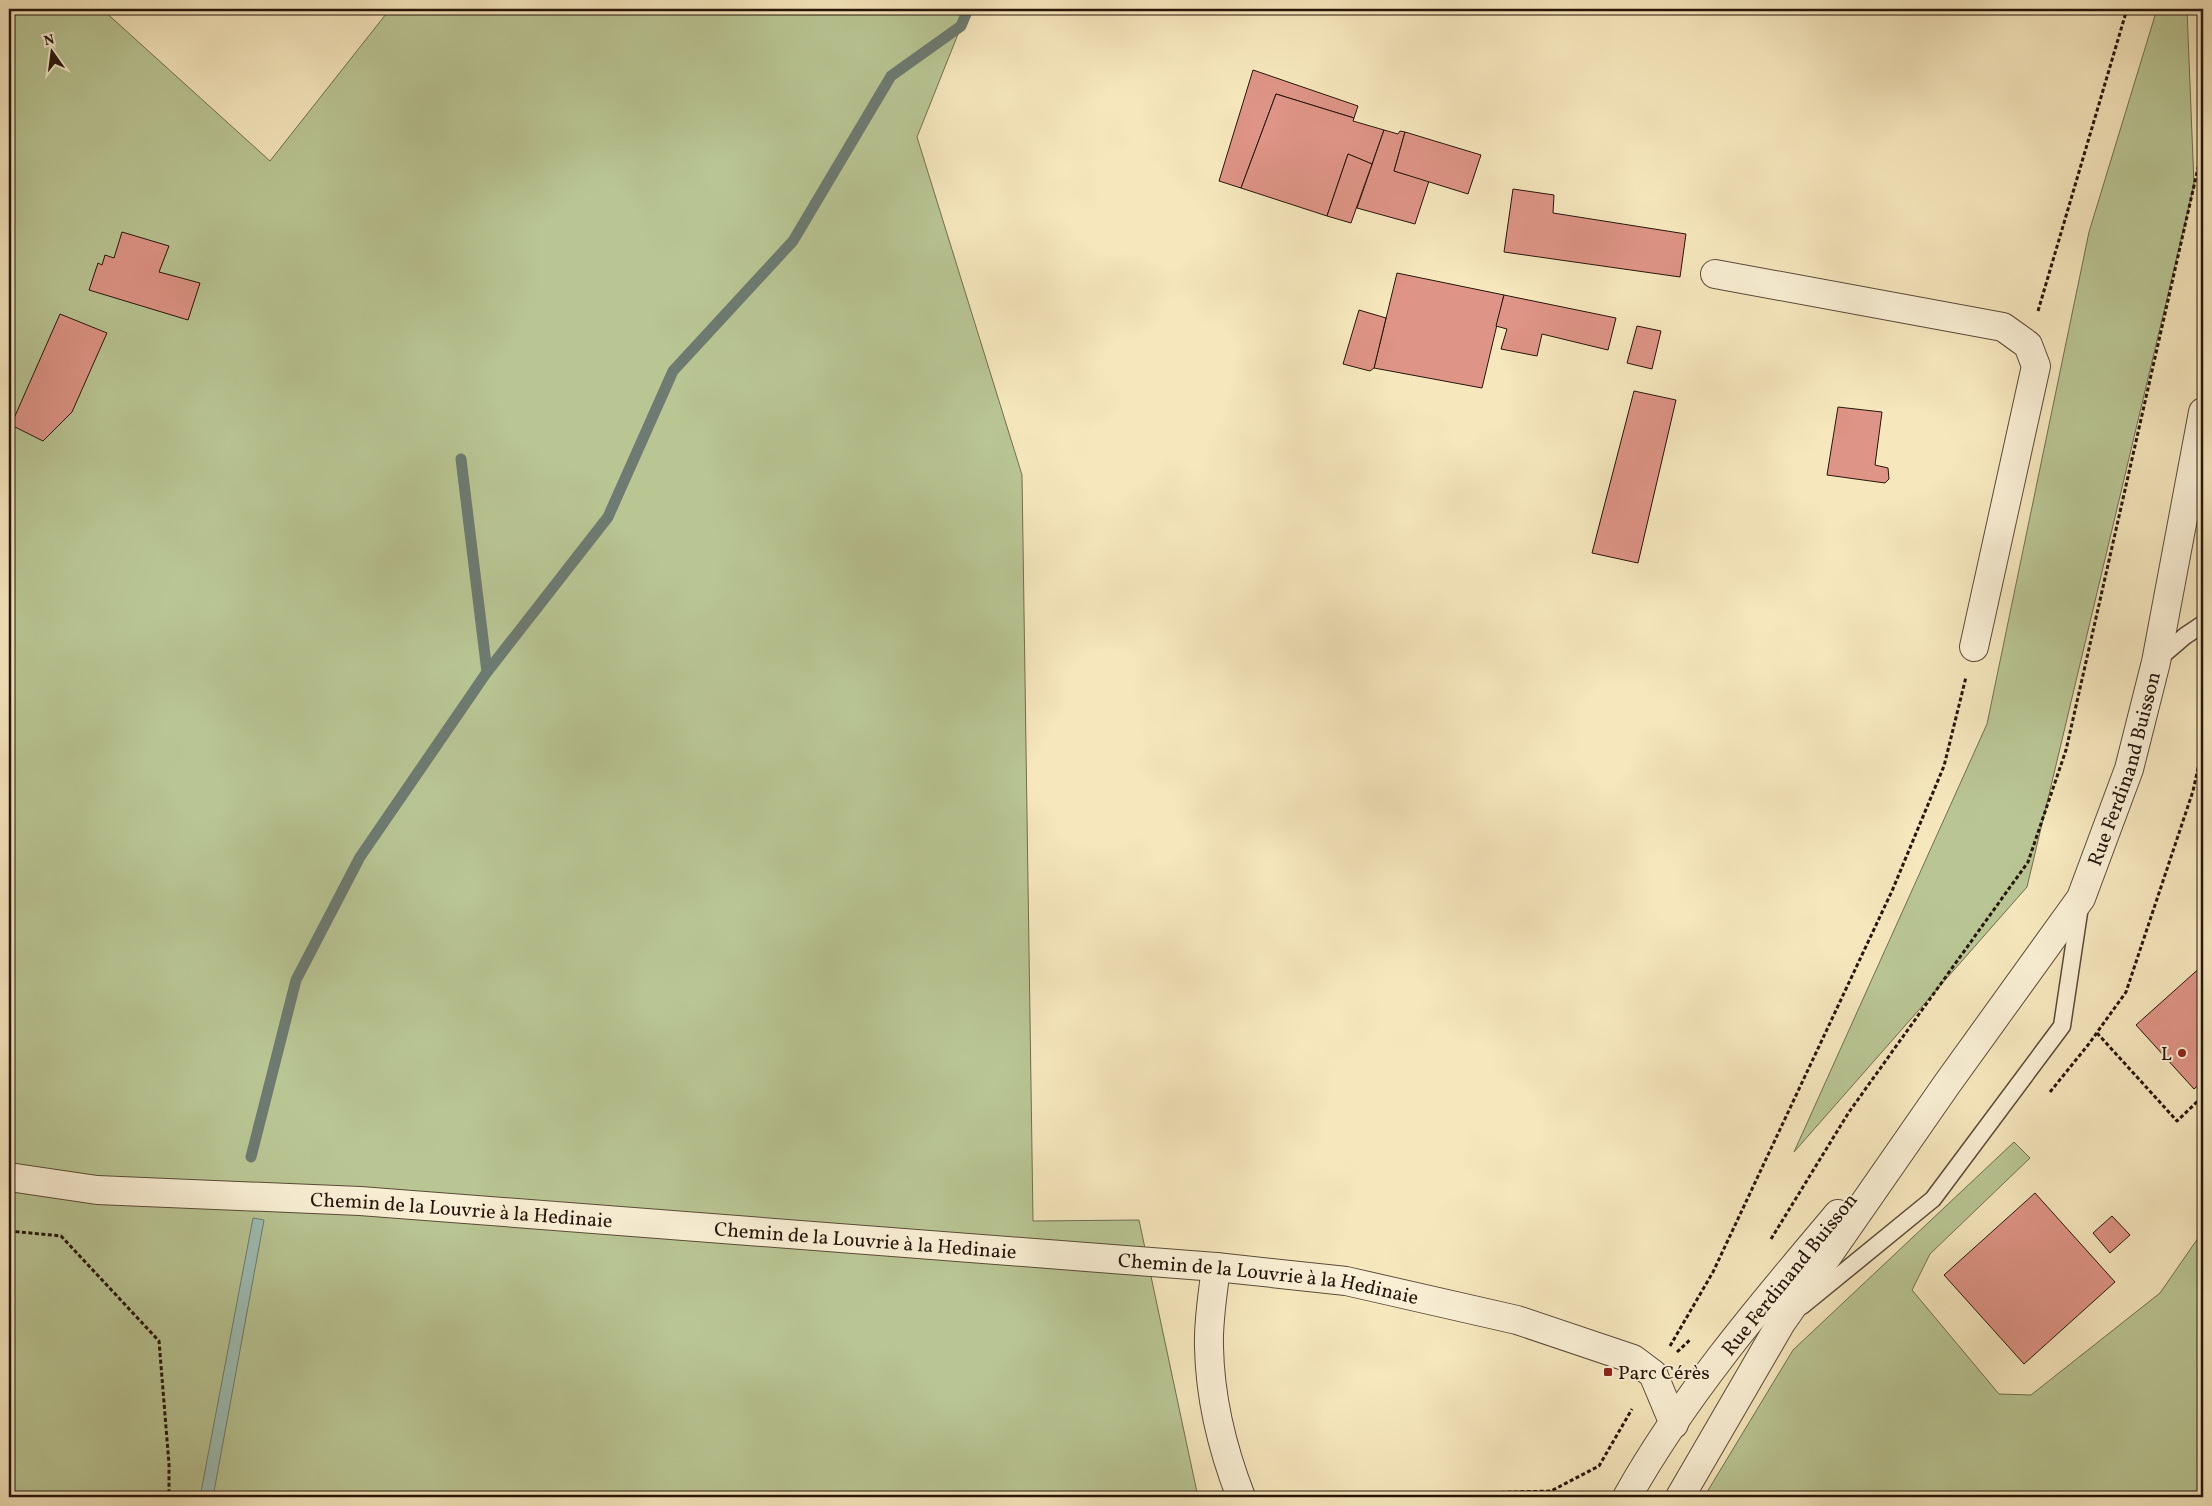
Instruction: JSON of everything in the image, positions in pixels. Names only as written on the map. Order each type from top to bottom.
[{"type":"street","points":[[1715,274],[2003,327],[2028,345],[2036,366],[1974,647]]},
{"type":"street","name":"Rue Ferdinand Buisson","points":[[1680,1497],[1781,1323],[1946,1084],[2081,898],[2129,769],[2156,662],[2203,412]]},
{"type":"street","name":"Rue Ferdinand Buisson","points":[[1627,1497],[1643,1469],[1713,1365],[1946,1084]]},
{"type":"street","name":"Chemin de la Louvrie à la Hedinaie","points":[[9,1177],[98,1190],[360,1202],[1216,1266],[1346,1281],[1517,1320],[1633,1359],[1653,1374]]},
{"type":"street","points":[[1216,1266],[1209,1346],[1213,1408],[1226,1460],[1241,1497]]},
{"type":"street","points":[[1653,1374],[1674,1424]]},
{"type":"lane","points":[[2156,662],[2185,636],[2203,624]]},
{"type":"lane","points":[[1781,1323],[1933,1199],[2062,1026],[2081,898]]},
{"type":"path","points":[[2028,345],[2127,9]]},
{"type":"path","points":[[1766,1246],[1849,1112],[2028,862],[2066,750],[2203,146]]},
{"type":"path","points":[[1449,1497],[1480,1492],[1552,1491],[1599,1466],[1713,1272],[1892,891],[1944,766],[1974,647]]},
{"type":"path","points":[[2097,1033],[2177,1121],[2203,1096]]},
{"type":"path","points":[[9,1231],[61,1236],[159,1341],[169,1464],[168,1497]]},
{"type":"path","points":[[1653,1374],[1694,1336]]},
{"type":"green space","points":[[9,9],[102,9],[270,161],[390,9],[968,9],[917,137],[1022,475],[1033,1221],[1139,1220],[1198,1497],[9,1497]]},
{"type":"green space","points":[[2157,9],[2187,9],[2194,185],[2027,887],[1794,1152],[1987,724],[2089,232]]},
{"type":"green space","points":[[2014,1142],[2030,1158],[1930,1254],[1912,1290],[1999,1394],[2031,1395],[2160,1293],[2203,1231],[2203,1497],[1704,1497],[1793,1350]]},
{"type":"water","points":[[253,1218],[264,1220],[213,1497],[200,1497]]},
{"type":"building","points":[[1253,70],[1358,106],[1354,118],[1276,94],[1241,188],[1219,181]]},
{"type":"building","points":[[1276,94],[1354,118],[1353,121],[1384,130],[1372,164],[1348,154],[1327,216],[1241,188]]},
{"type":"building","points":[[1384,130],[1398,134],[1400,131],[1405,132],[1394,171],[1429,181],[1415,224],[1357,208]]},
{"type":"building","points":[[1405,132],[1481,155],[1468,194],[1394,171]]},
{"type":"building","points":[[1348,154],[1372,164],[1351,223],[1327,216]]},
{"type":"building","points":[[1513,189],[1554,195],[1553,213],[1686,234],[1680,277],[1504,252]]},
{"type":"building","points":[[122,232],[169,246],[159,272],[200,283],[188,320],[89,290],[98,263],[102,265],[105,255],[114,258]]},
{"type":"building","points":[[1397,273],[1504,295],[1482,388],[1374,368]]},
{"type":"building","points":[[1504,295],[1616,318],[1608,350],[1542,334],[1537,356],[1501,349],[1507,329],[1496,326]]},
{"type":"building","points":[[1359,310],[1386,318],[1374,368],[1370,371],[1343,364]]},
{"type":"building","points":[[60,314],[107,333],[72,412],[43,441],[11,425]]},
{"type":"building","points":[[1637,326],[1661,331],[1652,369],[1627,363]]},
{"type":"building","points":[[1634,391],[1676,400],[1638,563],[1592,553]]},
{"type":"building","points":[[1838,407],[1882,412],[1875,465],[1888,468],[1889,479],[1885,483],[1827,475]]},
{"type":"building","name":"L","points":[[2203,965],[2203,1081],[2194,1089],[2136,1025]]},
{"type":"building","points":[[2035,1193],[2115,1282],[2024,1364],[1944,1275]]},
{"type":"building","points":[[2112,1216],[2130,1235],[2110,1253],[2093,1233]]},
{"type":"waterway","points":[[487,672],[608,517],[673,371],[793,241],[891,76],[961,26],[968,9]]},
{"type":"waterway","points":[[251,1157],[296,980],[360,857],[487,672],[461,459]]},
{"type":"place","name":"L","points":[[2182,1053]]},
{"type":"place","name":"Parc Cérès","points":[[1608,1372]]}]
